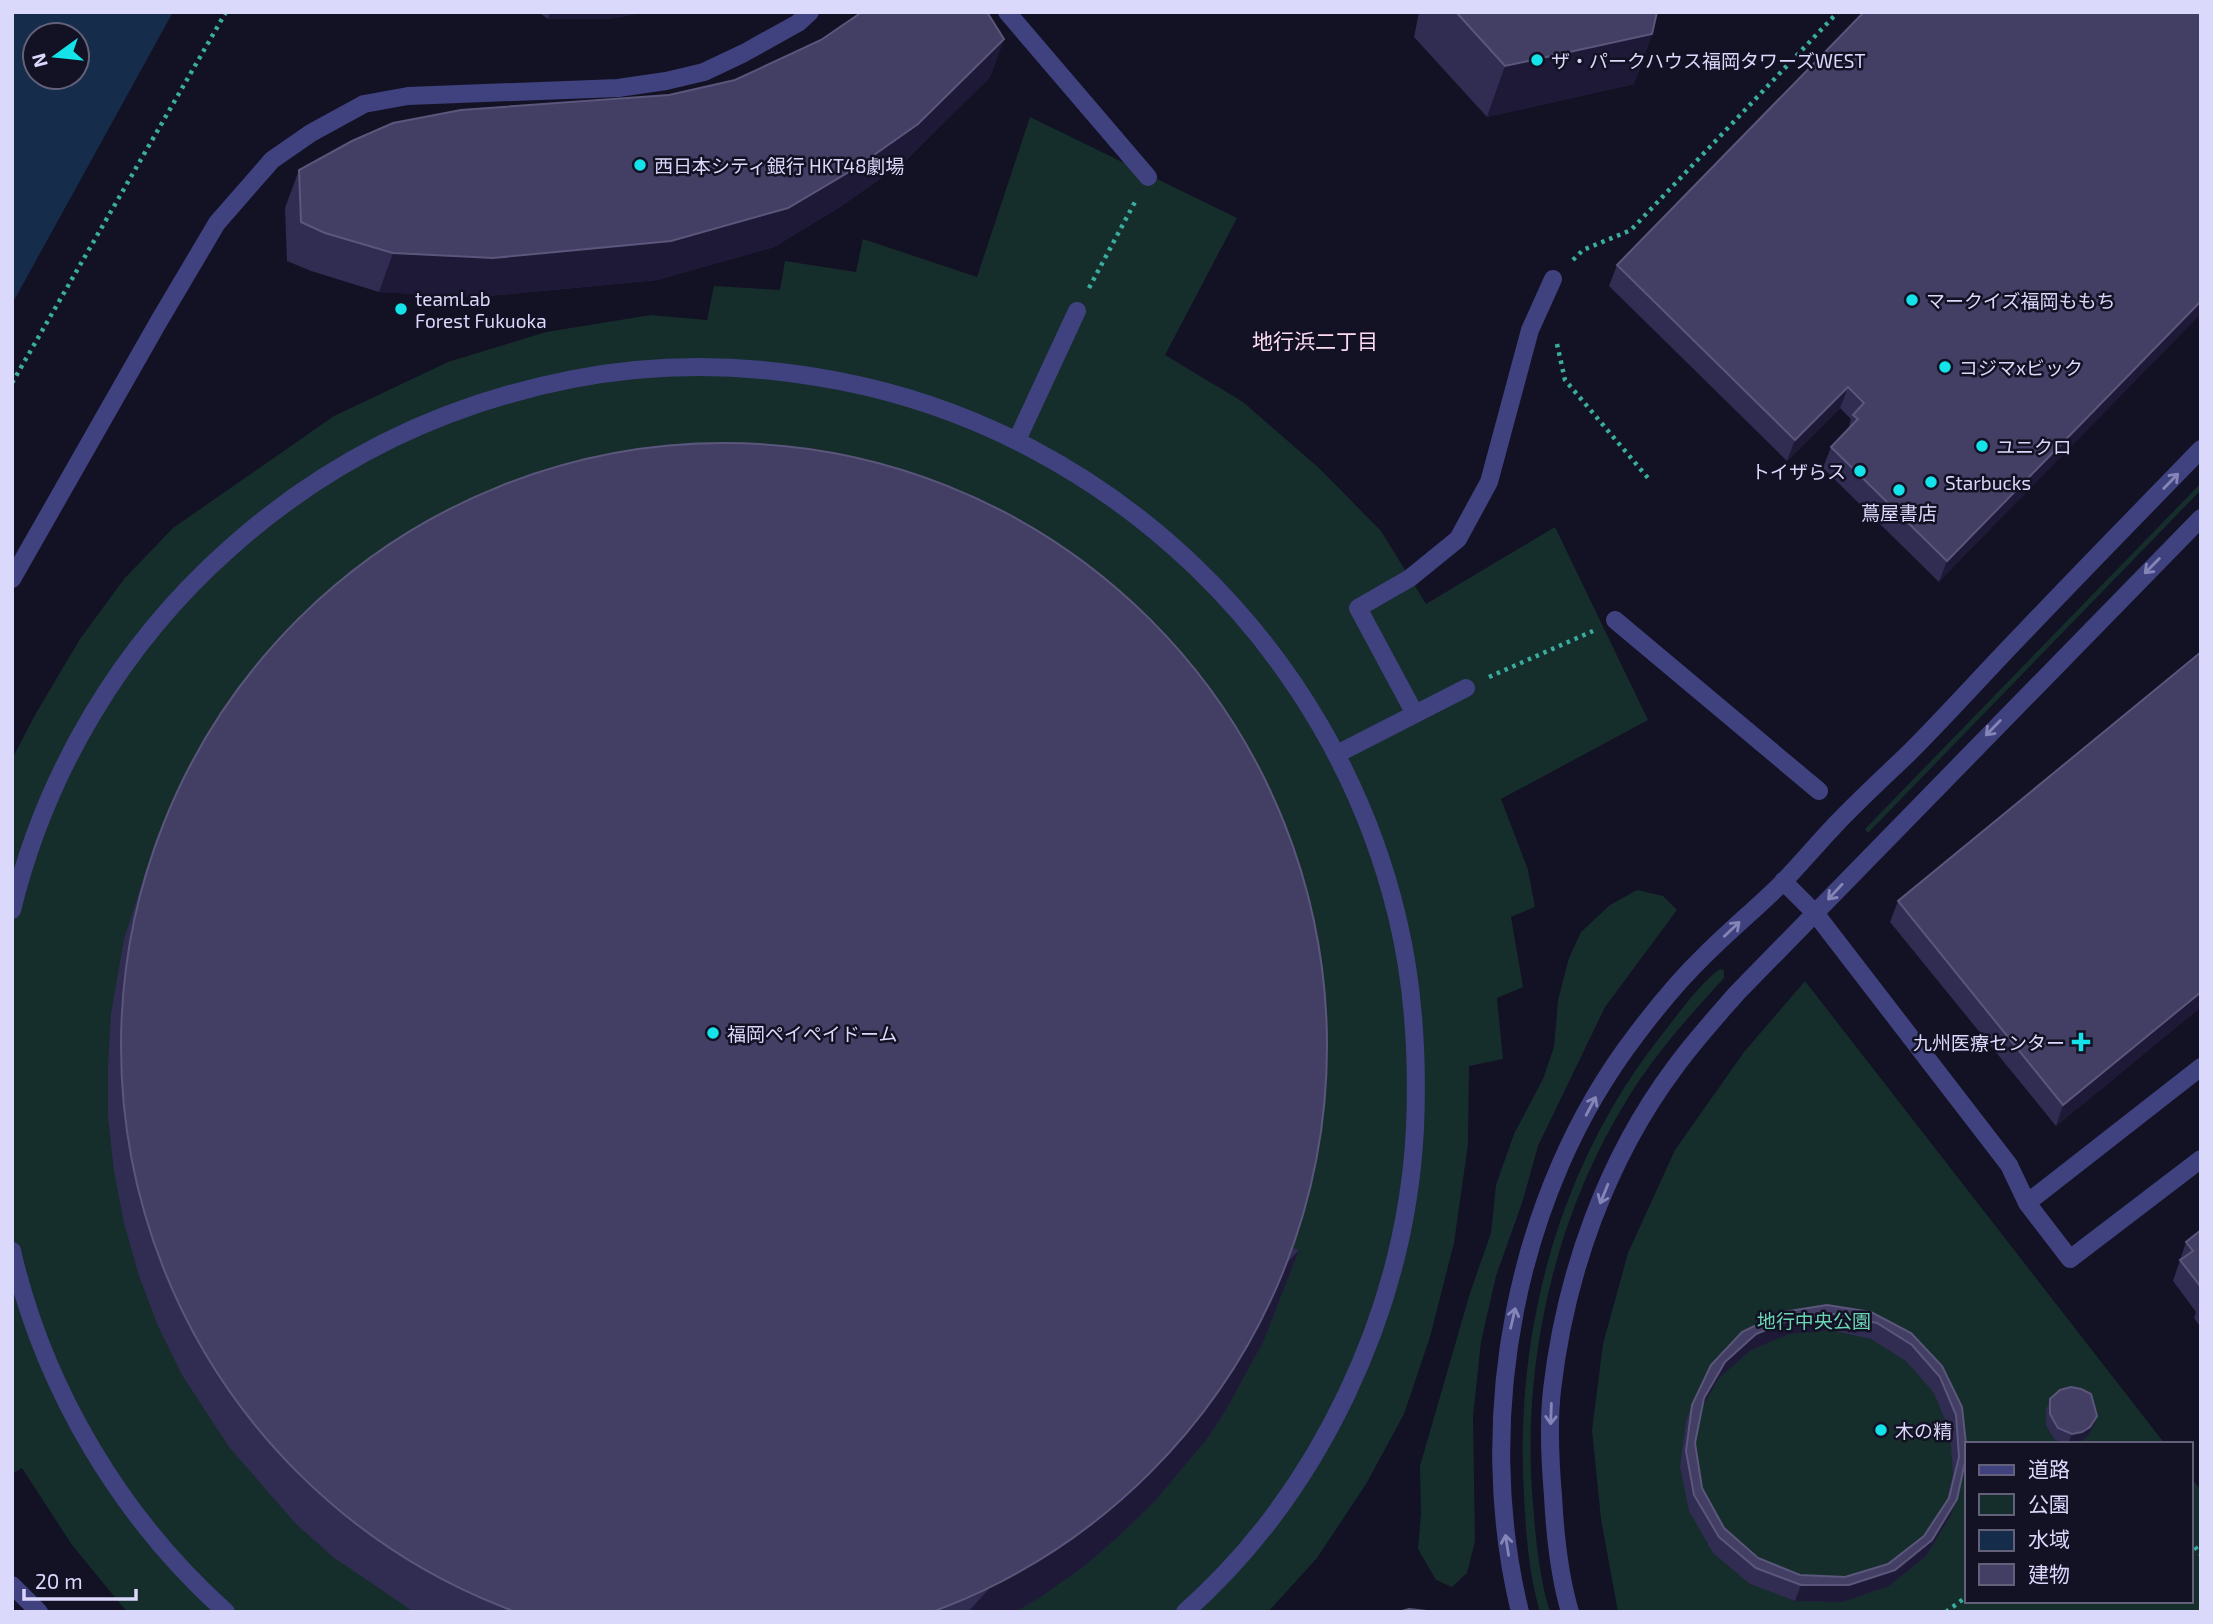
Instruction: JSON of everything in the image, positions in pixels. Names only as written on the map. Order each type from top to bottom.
[{"type":"street","points":[[12,579],[211,233],[272,160],[311,133],[364,104],[408,96],[618,88],[704,72],[798,23],[810,12]]},
{"type":"street","points":[[1007,12],[1148,177]]},
{"type":"street","points":[[1415,714],[1357,608],[1410,578],[1458,539],[1489,482],[1530,330],[1553,279]]},
{"type":"street","points":[[1017,440],[1077,311]]},
{"type":"street","points":[[12,911],[33,839],[53,788],[85,727],[137,648],[171,606],[209,566],[293,497],[338,467],[386,441],[436,419],[487,400],[593,375],[701,367],[782,372],[863,385],[916,399],[1017,440],[1067,467],[1115,498],[1160,533],[1202,571],[1277,657],[1309,705],[1337,754],[1381,861],[1397,916],[1415,1031],[1417,1089],[1407,1204],[1379,1315],[1358,1370],[1333,1422],[1271,1519],[1192,1609]]},
{"type":"street","points":[[1520,1612],[1505,1537],[1500,1449],[1511,1329],[1532,1241],[1562,1161],[1601,1087],[1634,1038],[1704,956],[1783,881],[1841,819],[1948,714],[2025,630],[2201,450]]},
{"type":"street","points":[[1570,1612],[1555,1531],[1549,1449],[1552,1393],[1559,1340],[1579,1256],[1609,1181],[1646,1110],[1674,1068],[1737,993],[2021,699],[2201,518]]},
{"type":"street","points":[[1615,620],[1811,782],[1819,792]]},
{"type":"street","points":[[1337,754],[1466,688]]},
{"type":"street","points":[[1783,881],[1815,913],[2009,1165],[2027,1203],[2070,1259],[2201,1159]]},
{"type":"street","points":[[2027,1203],[2201,1066]]},
{"type":"street","points":[[12,1251],[33,1321],[53,1372],[76,1421],[97,1457],[170,1556],[226,1612]]},
{"type":"street","points":[[12,1585],[39,1612]]},
{"type":"path","points":[[12,383],[226,12]]},
{"type":"path","points":[[1553,279],[1583,250],[1631,230],[1838,12]]},
{"type":"path","points":[[1077,311],[1148,177]]},
{"type":"path","points":[[1555,335],[1565,380],[1648,478]]},
{"type":"path","points":[[1466,688],[1615,620]]},
{"type":"path","points":[[1946,1612],[1965,1598]]},
{"type":"green space","name":"福岡ペイペイドーム","points":[[1030,117],[1237,218],[1165,355],[1243,402],[1319,468],[1381,531],[1426,604],[1555,527],[1648,720],[1501,799],[1528,870],[1535,907],[1511,917],[1523,987],[1497,998],[1503,1059],[1469,1066],[1468,1144],[1454,1243],[1430,1337],[1404,1414],[1366,1484],[1317,1558],[1268,1612],[127,1612],[72,1545],[22,1468],[12,1474],[12,759],[80,639],[124,579],[173,528],[334,416],[448,362],[546,332],[651,315],[707,320],[714,286],[780,290],[785,261],[856,272],[863,239],[977,277]]},
{"type":"green space","points":[[2201,483],[2201,490],[1868,833],[1865,829]]},
{"type":"green space","points":[[1637,890],[1663,896],[1677,910],[1605,1007],[1538,1146],[1522,1203],[1496,1276],[1481,1342],[1473,1416],[1475,1541],[1467,1573],[1452,1587],[1436,1580],[1418,1549],[1421,1514],[1420,1466],[1470,1293],[1491,1233],[1496,1185],[1514,1134],[1543,1079],[1554,1047],[1558,1000],[1569,958],[1581,932],[1610,905]]},
{"type":"green space","points":[[1720,969],[1724,970],[1724,978],[1649,1066],[1603,1142],[1581,1189],[1550,1287],[1539,1338],[1531,1440],[1536,1537],[1550,1612],[1540,1612],[1527,1540],[1523,1434],[1527,1372],[1536,1311],[1551,1251],[1571,1193],[1596,1137],[1627,1083],[1690,999]]},
{"type":"green space","name":"地行中央公園","points":[[1805,981],[2163,1442],[1965,1442],[1965,1603],[2192,1603],[2192,1479],[2201,1490],[2201,1612],[1618,1612],[1601,1519],[1592,1430],[1603,1344],[1628,1253],[1675,1150],[1744,1052]]},
{"type":"water","points":[[12,12],[173,12],[12,304]]},
{"type":"building","points":[[862,12],[987,12],[1004,39],[918,124],[854,169],[788,208],[671,241],[493,258],[393,253],[325,233],[301,222],[299,170],[352,141],[393,123],[461,110],[669,95],[735,80],[821,40]]},
{"type":"building","points":[[1456,12],[1657,12],[1652,34],[1505,66]]},
{"type":"building","name":"マークイズ福岡ももち","points":[[1864,12],[2201,12],[2201,301],[1947,561],[1831,447],[1858,419],[1853,415],[1864,403],[1848,387],[1795,440],[1617,265]]},
{"type":"building","name":"福岡ペイペイドーム","points":[[724,443],[783,446],[842,455],[899,469],[955,489],[1008,515],[1059,545],[1106,580],[1150,620],[1190,664],[1225,711],[1255,762],[1281,815],[1301,871],[1315,928],[1324,987],[1327,1046],[1324,1105],[1315,1164],[1301,1221],[1281,1277],[1255,1330],[1225,1381],[1190,1428],[1150,1472],[1106,1512],[1059,1547],[1008,1577],[955,1603],[891,1625],[557,1625],[493,1603],[440,1577],[389,1547],[342,1512],[298,1472],[258,1428],[223,1381],[193,1330],[167,1277],[147,1221],[133,1164],[124,1105],[121,1046],[124,987],[133,928],[147,871],[167,815],[193,762],[223,711],[258,664],[298,620],[342,580],[389,545],[440,515],[493,489],[549,469],[606,455],[665,446]]},
{"type":"building","points":[[2201,652],[2201,992],[2063,1105],[1898,901]]},
{"type":"building","points":[[2201,1230],[2201,1287],[2180,1260],[2193,1251],[2186,1242]]},
{"type":"building","points":[[1827,1305],[1871,1312],[1911,1333],[1942,1366],[1962,1407],[1965,1462],[1957,1499],[1932,1540],[1895,1570],[1849,1585],[1801,1585],[1756,1568],[1719,1537],[1694,1495],[1686,1451],[1692,1405],[1711,1365],[1742,1332],[1783,1312]],"holes":[[[1836,1314],[1877,1323],[1912,1345],[1940,1377],[1956,1415],[1959,1457],[1949,1498],[1924,1536],[1888,1564],[1845,1577],[1800,1575],[1758,1558],[1724,1528],[1702,1488],[1695,1443],[1704,1398],[1725,1362],[1756,1334],[1795,1318]]]},
{"type":"building","points":[[2071,1387],[2091,1394],[2097,1416],[2090,1427],[2072,1434],[2058,1428],[2050,1414],[2050,1399],[2060,1390]]},
{"type":"building","points":[[1409,1609],[1427,1611],[1429,1612],[1398,1612]]},
{"type":"place","name":"ザ・パークハウス福岡タワーズWEST","points":[[1537,60]]},
{"type":"place","name":"西日本シティ銀行 HKT48劇場","points":[[640,165]]},
{"type":"place","name":"マークイズ福岡ももち","points":[[1912,300]]},
{"type":"place","name":"teamLab Forest Fukuoka","points":[[401,309]]},
{"type":"place","name":"コジマxビック","points":[[1945,367]]},
{"type":"place","name":"ユニクロ","points":[[1982,446]]},
{"type":"place","name":"トイザらス","points":[[1860,471]]},
{"type":"place","name":"Starbucks","points":[[1931,482]]},
{"type":"place","name":"蔦屋書店","points":[[1899,490]]},
{"type":"place","name":"福岡ペイペイドーム","points":[[713,1033]]},
{"type":"place","name":"九州医療センター","points":[[2081,1042]]},
{"type":"place","name":"木の精","points":[[1881,1430]]},
{"type":"district","name":"地行浜二丁目","points":[[1315,340]]}]
